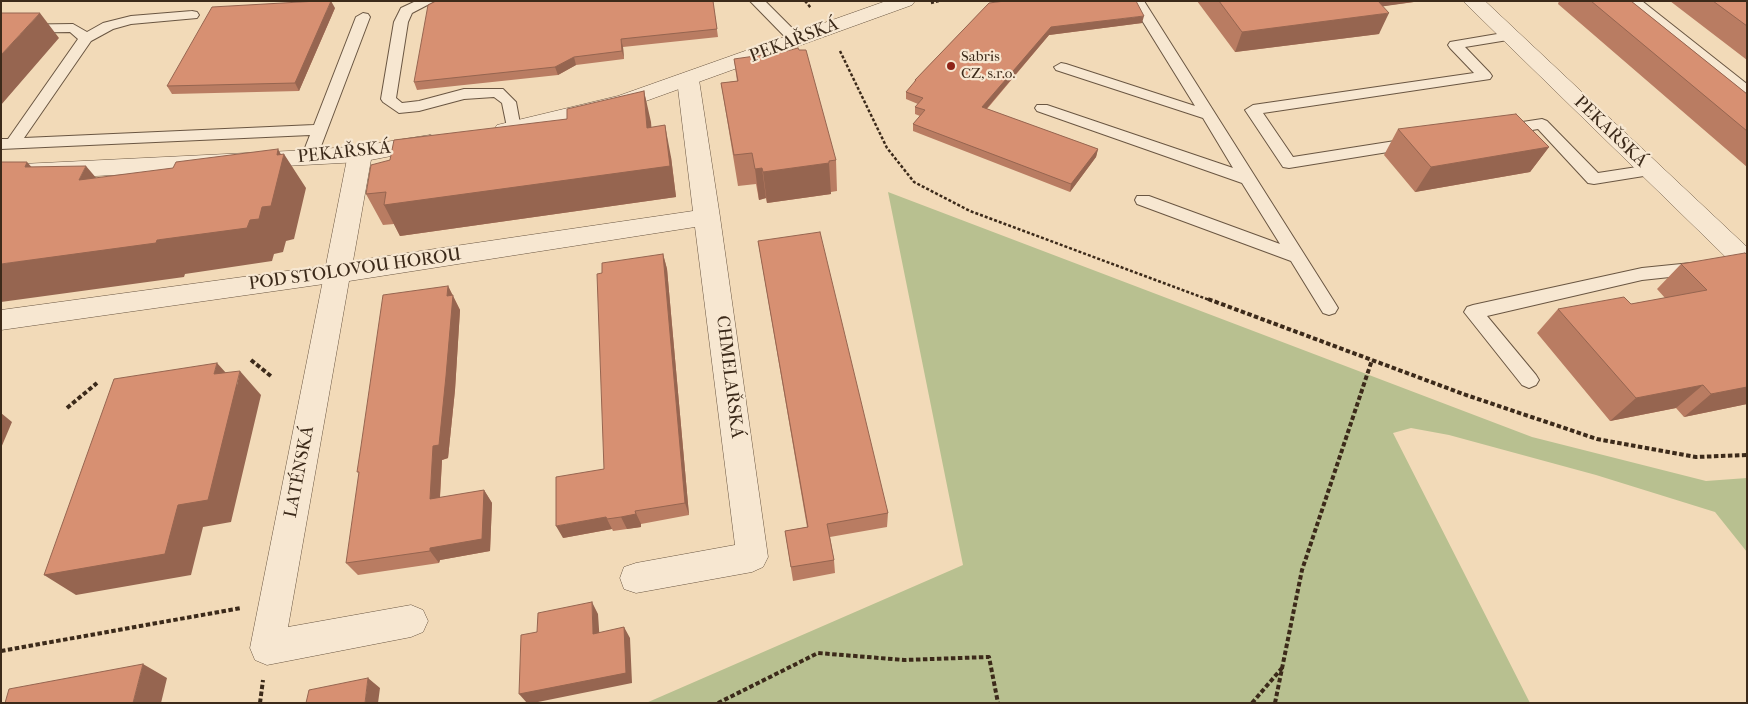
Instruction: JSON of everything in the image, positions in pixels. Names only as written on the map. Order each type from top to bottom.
[{"type":"street","name":"PEKAŘSKÁ","points":[[484,134],[513,129],[624,101],[688,80],[905,1]]},
{"type":"street","name":"PEKAŘSKÁ","points":[[1473,1],[1650,170],[1735,264]]},
{"type":"street","name":"CHMELAŘSKÁ","points":[[636,578],[752,557],[708,217],[688,80]]},
{"type":"street","name":"PEKAŘSKÁ","points":[[1,173],[309,158],[360,154],[446,140]]},
{"type":"street","name":"LATÉNSKÁ","points":[[360,154],[268,648],[411,621]]},
{"type":"street","name":"POD STOLOVOU HOROU","points":[[1,320],[338,273],[708,217]]},
{"type":"lane","points":[[428,1],[406,11],[401,22],[388,99],[399,108],[419,106],[464,94],[498,92],[509,102],[513,129]]},
{"type":"lane","points":[[757,1],[797,41]]},
{"type":"lane","points":[[1136,1],[1329,308]]},
{"type":"lane","points":[[1633,1],[1747,92]]},
{"type":"lane","points":[[6,144],[86,38],[108,26],[131,20],[192,15]]},
{"type":"lane","points":[[309,158],[363,17]]},
{"type":"lane","points":[[1,29],[73,28],[86,38]]},
{"type":"lane","points":[[1425,142],[1288,163],[1253,110],[1484,76],[1455,45],[1509,36]]},
{"type":"lane","points":[[1061,67],[1208,115]]},
{"type":"lane","points":[[1042,108],[1248,179]]},
{"type":"lane","points":[[1484,133],[1542,124],[1594,180],[1650,170]]},
{"type":"lane","name":"PEKAŘSKÁ","points":[[6,144],[319,130]]},
{"type":"lane","points":[[1143,200],[1297,257]]},
{"type":"lane","points":[[1529,380],[1473,312],[1642,274],[1735,264]]},
{"type":"path","points":[[828,28],[887,148],[914,182],[970,211],[1466,395],[1597,439],[1696,457],[1747,455]]},
{"type":"path","points":[[251,360],[272,377]]},
{"type":"path","points":[[1276,703],[1302,570],[1372,360]]},
{"type":"path","points":[[67,408],[97,384]]},
{"type":"path","points":[[1,652],[276,602]]},
{"type":"path","points":[[718,703],[818,653],[904,660],[990,657],[998,703]]},
{"type":"path","points":[[1252,703],[1283,667]]},
{"type":"green space","points":[[888,192],[1532,437],[1706,481],[1747,478],[1747,552],[1715,512],[1596,475],[1449,435],[1411,428],[1393,433],[1530,703],[646,703],[963,565]]},
{"type":"building","points":[[331,1],[295,83],[167,86],[212,7]]},
{"type":"building","points":[[436,1],[713,1],[717,29],[621,39],[622,51],[574,57],[555,67],[414,82],[428,5]]},
{"type":"building","points":[[1005,1],[1136,1],[1144,16],[1051,27],[982,107],[1098,149],[1071,184],[913,124],[925,110],[915,107],[923,98],[906,92],[915,80],[989,3]]},
{"type":"building","points":[[1219,1],[1378,1],[1389,13],[1242,32]]},
{"type":"building","points":[[1591,1],[1631,1],[1747,94],[1747,131]]},
{"type":"building","points":[[1713,1],[1747,1],[1747,26]]},
{"type":"building","points":[[1,13],[40,13],[1,55]]},
{"type":"building","points":[[798,48],[799,50],[806,50],[836,160],[829,161],[829,163],[763,172],[762,168],[755,169],[752,153],[734,155],[721,83],[738,81],[734,59]]},
{"type":"building","points":[[644,91],[647,128],[665,125],[670,166],[384,205],[386,192],[366,194],[371,165],[390,160],[394,140],[567,119],[567,109]]},
{"type":"building","points":[[1516,114],[1549,147],[1431,167],[1398,129]]},
{"type":"building","points":[[278,149],[277,155],[284,154],[271,206],[262,207],[259,219],[250,220],[247,228],[157,240],[156,243],[1,264],[1,162],[27,162],[25,167],[86,166],[79,180],[173,168],[176,162]]},
{"type":"building","points":[[820,232],[888,513],[827,524],[834,560],[791,567],[785,531],[808,527],[758,241]]},
{"type":"building","points":[[1745,253],[1747,255],[1747,387],[1711,394],[1703,385],[1636,398],[1558,309],[1624,297],[1631,304],[1707,290],[1681,264]]},
{"type":"building","points":[[663,254],[685,503],[635,511],[636,514],[621,517],[607,519],[606,517],[556,526],[556,477],[604,469],[597,274],[602,273],[602,263]]},
{"type":"building","points":[[448,286],[447,296],[453,295],[439,445],[433,446],[430,499],[484,490],[482,539],[430,548],[430,551],[346,563],[359,472],[357,472],[383,295]]},
{"type":"building","points":[[217,363],[214,374],[240,371],[208,500],[178,505],[165,554],[44,575],[114,379]]},
{"type":"building","points":[[592,602],[593,634],[624,627],[626,673],[519,694],[521,635],[537,632],[538,613]]},
{"type":"building","points":[[143,664],[133,703],[5,703],[9,689]]},
{"type":"building","points":[[368,678],[365,703],[306,703],[309,690]]},
{"type":"place","name":"Sabris CZ, s.r.o.","points":[[951,66]]}]
